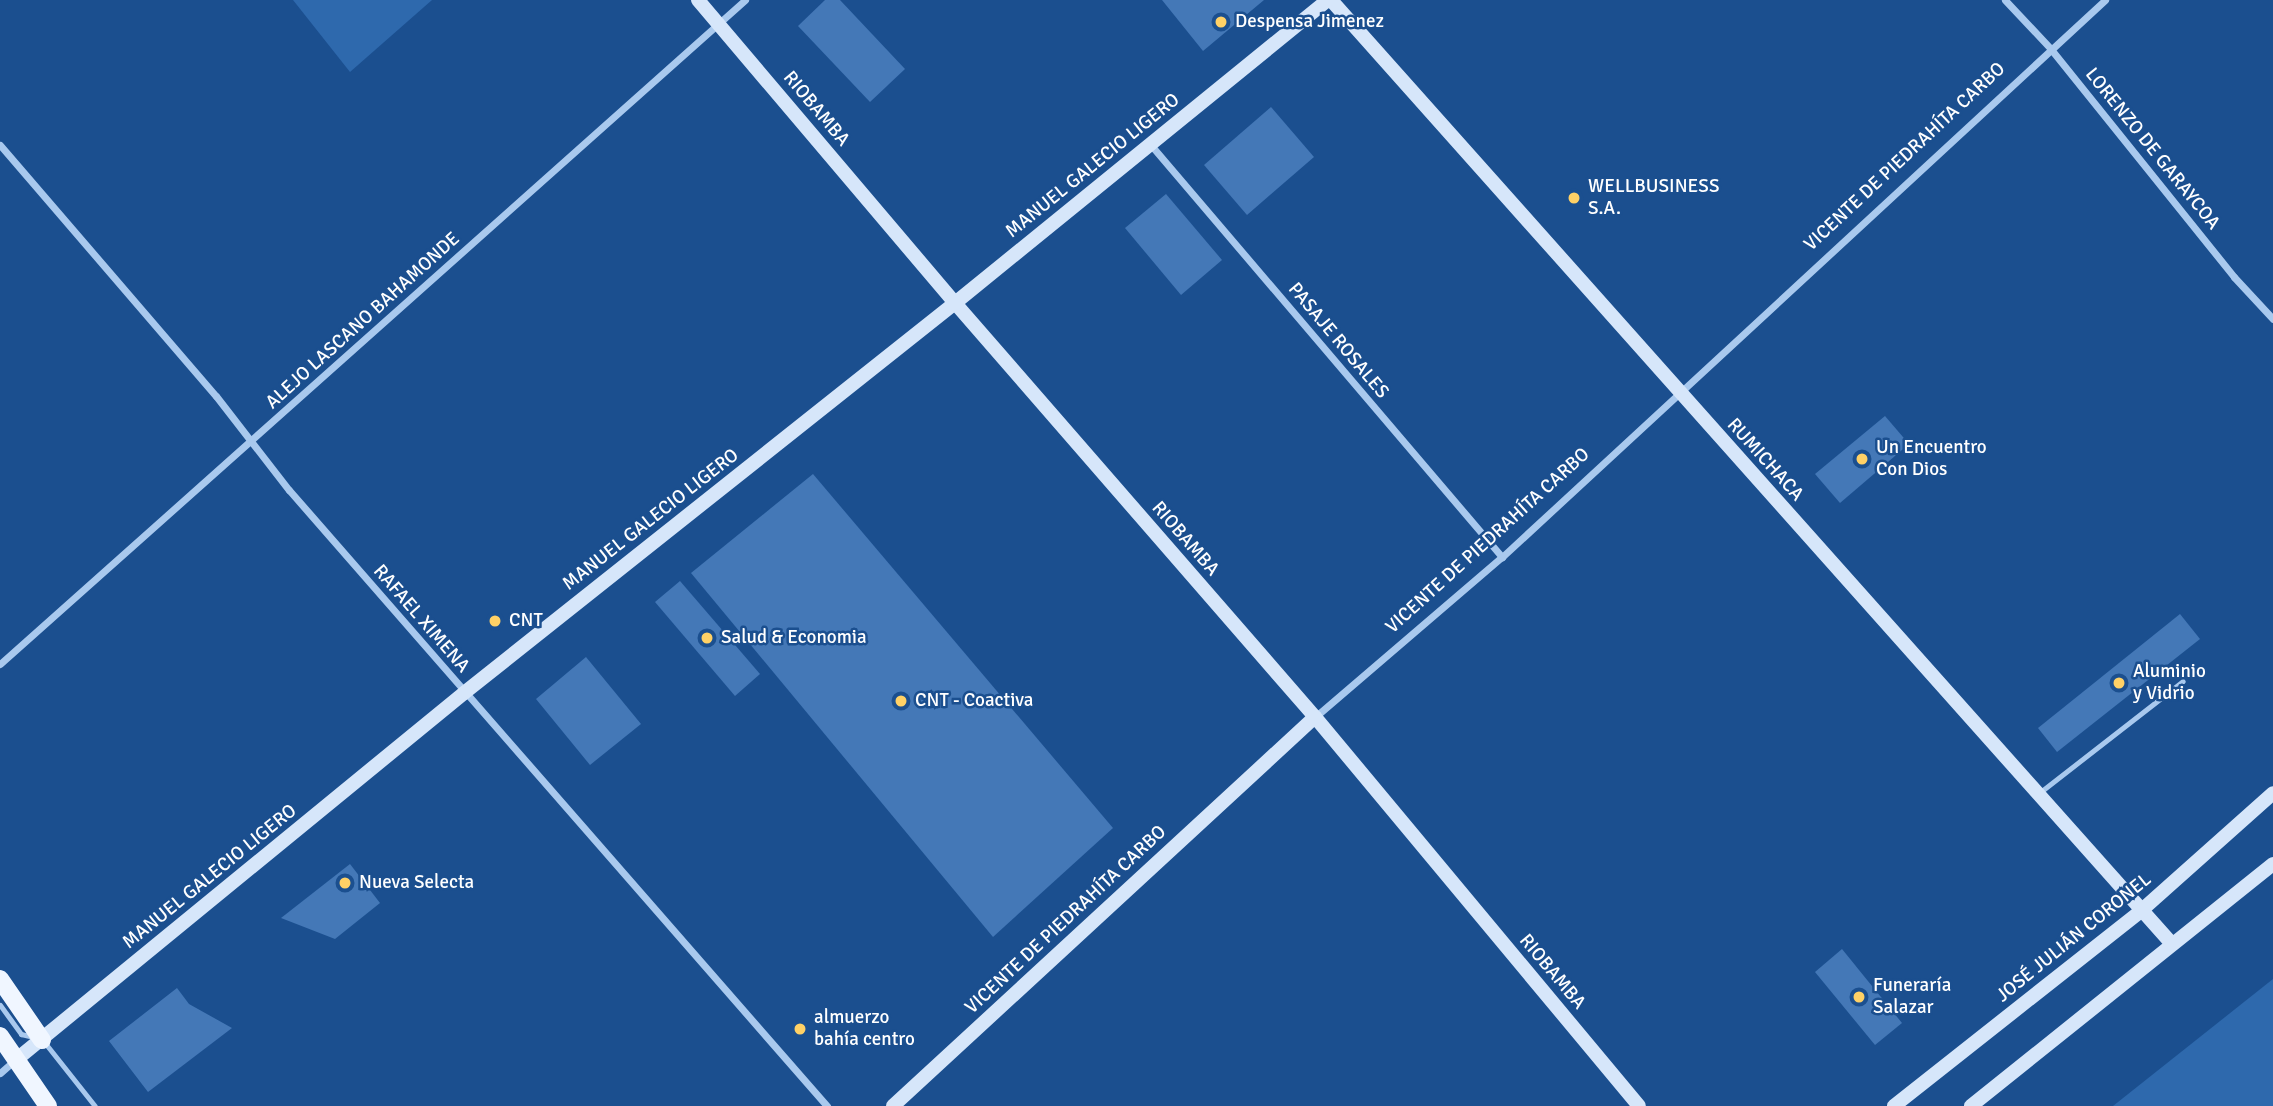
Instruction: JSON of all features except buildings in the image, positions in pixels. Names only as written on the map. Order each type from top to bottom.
[{"type":"main road","name":"RIOBAMBA","points":[[698,0],[955,303],[1315,718],[1639,1106]]},
{"type":"main road","name":"MANUEL GALECIO LIGERO","points":[[17,1059],[464,693],[955,303],[1329,0]]},
{"type":"main road","name":"RUMICHACA","points":[[1329,0],[2172,944]]},
{"type":"main road","name":"VICENTE DE PIEDRAHÍTA CARBO","points":[[893,1106],[1315,718]]},
{"type":"main road","name":"JOSÉ JULIÁN CORONEL","points":[[1894,1106],[2143,909],[2273,793]]},
{"type":"main road","points":[[1971,1106],[2273,864]]},
{"type":"main road","points":[[0,979],[42,1040]]},
{"type":"main road","points":[[0,1036],[48,1106]]},
{"type":"street","name":"ALEJO LASCANO BAHAMONDE","points":[[0,664],[745,0]]},
{"type":"street","name":"LORENZO DE GARAYCOA","points":[[2005,0],[2050,48],[2234,276],[2273,319]]},
{"type":"street","name":"VICENTE DE PIEDRAHÍTA CARBO","points":[[1315,718],[1502,557],[2105,0]]},
{"type":"street","name":"PASAJE ROSALES","points":[[1150,144],[1502,557]]},
{"type":"street","name":"RAFAEL XIMENA","points":[[0,145],[216,396],[249,441],[464,693],[827,1106]]},
{"type":"street","name":"MANUEL GALECIO LIGERO","points":[[0,1073],[17,1059]]},
{"type":"lane","points":[[2039,793],[2183,681]]},
{"type":"lane","points":[[0,1005],[21,1034],[42,1040],[95,1106]]},
{"type":"shaded area","points":[[293,0],[432,0],[350,72]]},
{"type":"shaded area","points":[[2273,979],[2273,1106],[2113,1106]]},
{"type":"place","name":"Despensa Jimenez","points":[[1221,22]]},
{"type":"place","name":"WELLBUSINESS S.A.","points":[[1574,198]]},
{"type":"place","name":"Un Encuentro Con Dios","points":[[1862,459]]},
{"type":"place","name":"CNT","points":[[495,621]]},
{"type":"place","name":"Salud & Economia","points":[[707,638]]},
{"type":"place","name":"Aluminio y Vidrio","points":[[2119,683]]},
{"type":"place","name":"CNT - Coactiva","points":[[901,701]]},
{"type":"place","name":"Nueva Selecta","points":[[345,883]]},
{"type":"place","name":"Funeraría Salazar","points":[[1859,997]]},
{"type":"place","name":"almuerzo bahía centro","points":[[800,1029]]}]
